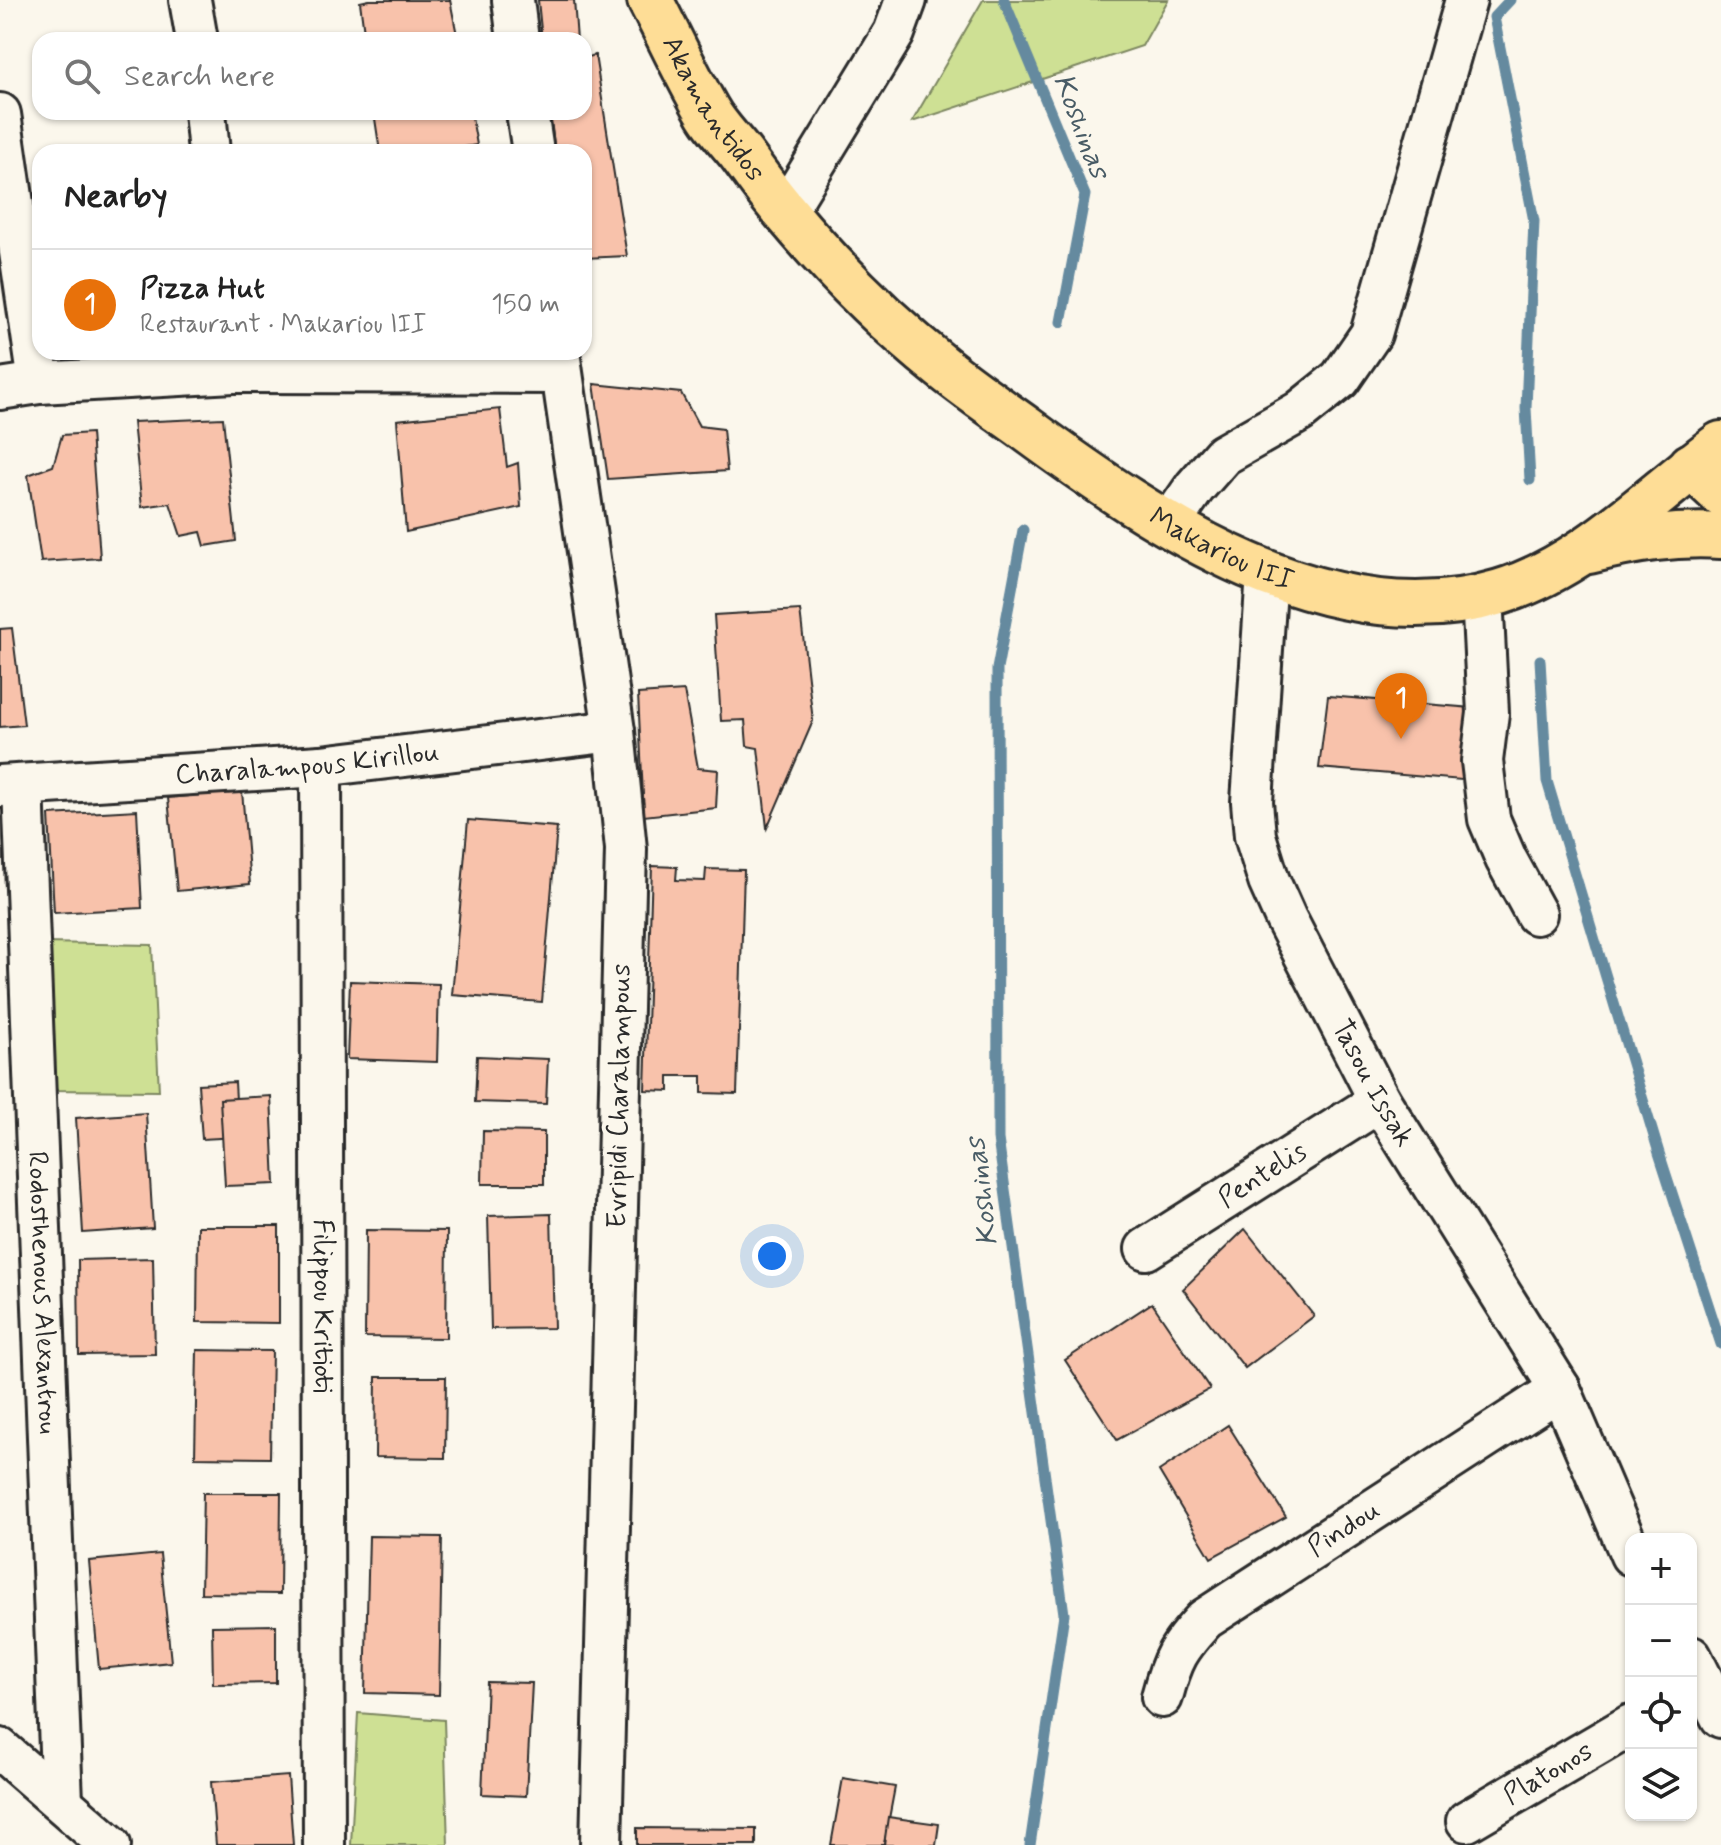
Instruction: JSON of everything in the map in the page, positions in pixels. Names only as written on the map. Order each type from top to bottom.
[{"type":"main road","name":"Akamantidos","points":[[650,0],[708,113],[785,212]]},
{"type":"main road","name":"Makariou III","points":[[785,212],[867,298],[941,366],[1071,463],[1204,546],[1267,573],[1335,594],[1373,601],[1455,601],[1500,592],[1542,575],[1581,553],[1711,468]]},
{"type":"main road","points":[[1581,553],[1637,539],[1721,536]]},
{"type":"street","points":[[190,0],[196,32]]},
{"type":"street","points":[[513,0],[517,32]]},
{"type":"street","points":[[785,212],[894,33],[906,0]]},
{"type":"street","points":[[1168,526],[1195,487],[1223,455],[1299,412],[1340,379],[1371,334],[1466,0]]},
{"type":"street","points":[[0,114],[32,335]]},
{"type":"street","points":[[206,120],[208,144]]},
{"type":"street","points":[[528,120],[532,144]]},
{"type":"street","points":[[36,360],[39,383]]},
{"type":"street","points":[[0,389],[232,362],[560,362]]},
{"type":"street","name":"Evripidi Charalampous","points":[[560,362],[614,731],[626,849],[601,1845]]},
{"type":"street","name":"Tasou Issak","points":[[1267,573],[1253,760],[1255,836],[1269,881],[1380,1101],[1560,1389],[1625,1541]]},
{"type":"street","points":[[1482,595],[1488,713],[1482,761],[1489,819],[1506,859],[1536,914]]},
{"type":"street","name":"Charalampous Kirillou","points":[[11,786],[321,766],[614,731]]},
{"type":"street","name":"Filippou Kritioti","points":[[321,766],[324,1845]]},
{"type":"street","name":"Rodosthenous Alexantrou","points":[[11,786],[62,1802]]},
{"type":"street","name":"Pentelis","points":[[1146,1249],[1380,1101]]},
{"type":"street","name":"Pindou","points":[[1162,1697],[1171,1663],[1182,1643],[1205,1619],[1560,1389]]},
{"type":"street","name":"Platonos","points":[[1467,1821],[1625,1729]]},
{"type":"street","points":[[0,1749],[110,1845]]},
{"type":"green space","points":[[983,0],[1168,0],[1142,46],[912,122]]},
{"type":"green space","points":[[43,943],[152,945],[159,1091],[47,1090]]},
{"type":"green space","points":[[358,1713],[444,1720],[448,1845],[351,1845]]},
{"type":"building","points":[[450,0],[456,32],[364,32],[360,2]]},
{"type":"building","points":[[538,0],[574,0],[576,32],[541,32]]},
{"type":"building","points":[[595,55],[627,256],[592,258],[592,144],[554,144],[551,120],[592,120],[592,56]]},
{"type":"building","points":[[375,120],[472,120],[477,144],[379,144]]},
{"type":"building","points":[[594,384],[681,393],[699,426],[723,429],[727,471],[608,479]]},
{"type":"building","points":[[500,409],[507,467],[518,463],[521,507],[406,532],[397,420]]},
{"type":"building","points":[[223,418],[236,541],[205,546],[201,532],[181,536],[170,503],[142,507],[133,422]]},
{"type":"building","points":[[91,433],[100,558],[41,562],[28,475],[53,466],[62,435]]},
{"type":"building","points":[[800,610],[813,721],[767,828],[758,748],[747,746],[745,720],[721,721],[714,615]]},
{"type":"building","points":[[12,628],[24,725],[0,727],[0,629]]},
{"type":"building","points":[[684,691],[698,768],[718,770],[716,808],[644,816],[638,694]]},
{"type":"building","points":[[1328,696],[1484,709],[1474,781],[1319,768]]},
{"type":"building","points":[[242,791],[250,884],[177,891],[168,798]]},
{"type":"building","points":[[137,810],[142,908],[54,913],[49,815]]},
{"type":"building","points":[[468,820],[557,827],[542,1002],[452,995]]},
{"type":"building","points":[[652,866],[677,867],[676,880],[705,881],[706,869],[744,870],[737,1094],[702,1093],[702,1076],[669,1076],[669,1091],[645,1090]]},
{"type":"building","points":[[350,981],[439,984],[437,1062],[347,1059]]},
{"type":"building","points":[[477,1056],[548,1059],[546,1104],[475,1102]]},
{"type":"building","points":[[235,1082],[238,1137],[202,1139],[198,1084]]},
{"type":"building","points":[[271,1096],[275,1184],[225,1186],[220,1099]]},
{"type":"building","points":[[146,1113],[153,1228],[83,1233],[76,1118]]},
{"type":"building","points":[[483,1131],[544,1132],[544,1184],[482,1184]]},
{"type":"building","points":[[551,1214],[554,1328],[491,1329],[488,1216]]},
{"type":"building","points":[[198,1226],[279,1226],[279,1323],[197,1322]]},
{"type":"building","points":[[1245,1229],[1314,1316],[1245,1368],[1183,1289]]},
{"type":"building","points":[[366,1230],[447,1231],[446,1338],[365,1337]]},
{"type":"building","points":[[153,1258],[155,1354],[79,1355],[78,1260]]},
{"type":"building","points":[[1152,1303],[1210,1389],[1117,1440],[1065,1360]]},
{"type":"building","points":[[197,1350],[272,1351],[270,1458],[195,1457]]},
{"type":"building","points":[[376,1377],[446,1377],[445,1458],[375,1457]]},
{"type":"building","points":[[1228,1425],[1286,1517],[1211,1558],[1159,1471]]},
{"type":"building","points":[[203,1493],[281,1493],[280,1594],[201,1593]]},
{"type":"building","points":[[369,1536],[442,1537],[439,1695],[365,1693]]},
{"type":"building","points":[[160,1554],[171,1662],[99,1669],[89,1561]]},
{"type":"building","points":[[276,1625],[276,1683],[213,1684],[212,1626]]},
{"type":"building","points":[[487,1682],[532,1683],[526,1796],[482,1794]]},
{"type":"building","points":[[288,1776],[293,1845],[216,1845],[211,1782]]},
{"type":"building","points":[[843,1778],[895,1787],[884,1845],[831,1845]]},
{"type":"building","points":[[888,1817],[939,1824],[936,1845],[884,1845]]},
{"type":"building","points":[[637,1828],[756,1829],[756,1845],[637,1845]]},
{"type":"waterway","name":"Koshinas","points":[[1004,0],[1085,195],[1061,322]]},
{"type":"waterway","points":[[1510,0],[1494,17],[1534,221],[1526,408],[1530,480]]},
{"type":"waterway","name":"Koshinas","points":[[1023,530],[997,669],[998,1139],[1064,1614],[1030,1845]]},
{"type":"waterway","points":[[1540,660],[1547,781],[1659,1153],[1721,1344]]},
{"type":"place","name":"Pizza Hut","points":[[1401,739]]}]
